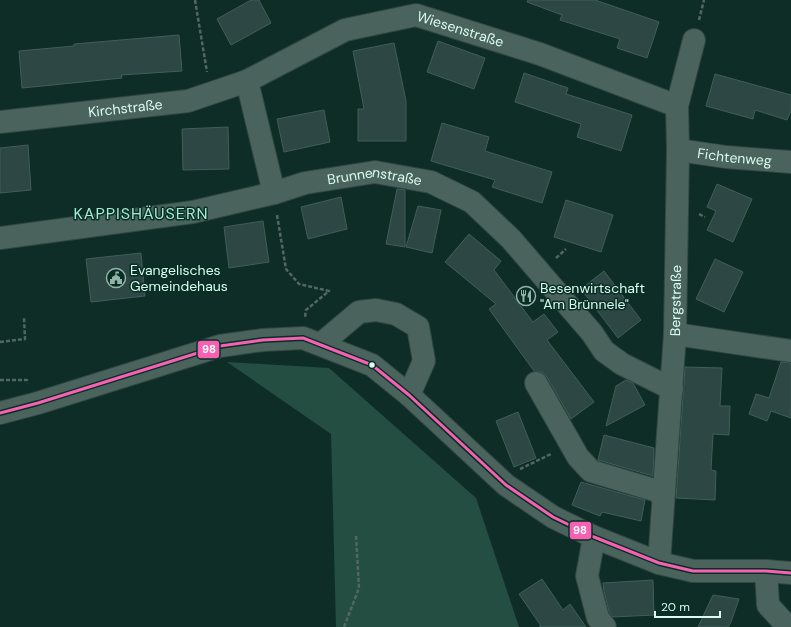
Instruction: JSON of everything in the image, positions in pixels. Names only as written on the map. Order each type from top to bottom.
[{"type":"street","name":"Wiesenstraße","points":[[247,81],[345,30],[416,15],[540,54],[677,106]]},
{"type":"street","name":"Bergstraße","points":[[659,563],[675,334],[678,150],[677,106],[694,40]]},
{"type":"street","name":"Kirchstraße","points":[[0,122],[188,101],[247,81]]},
{"type":"street","points":[[247,81],[274,193]]},
{"type":"street","name":"Fichtenweg","points":[[678,150],[726,157],[791,162]]},
{"type":"street","name":"Brunnenstraße","points":[[0,238],[193,212],[274,193],[305,183],[375,172],[431,182],[472,202],[511,239],[592,333],[604,351],[622,364],[672,389]]},
{"type":"street","points":[[312,341],[359,312],[376,310],[396,314],[418,327],[424,361],[409,395]]},
{"type":"street","points":[[675,334],[791,351]]},
{"type":"street","points":[[0,413],[38,403],[152,366],[220,346],[263,340],[312,341],[372,365],[409,395],[506,485],[553,517],[594,537],[659,563],[693,571],[766,571],[791,573]]},
{"type":"street","points":[[536,383],[578,457],[591,472],[664,493]]},
{"type":"street","points":[[594,537],[587,576],[598,618],[605,627]]},
{"type":"street","points":[[766,571],[768,606],[788,627]]},
{"type":"path","points":[[195,0],[210,94]]},
{"type":"path","points":[[274,193],[286,269],[300,284],[329,291],[306,310],[312,341]]},
{"type":"path","points":[[0,342],[25,339],[24,318]]},
{"type":"path","points":[[344,627],[358,588],[356,535]]},
{"type":"green space","points":[[227,362],[329,368],[476,498],[519,627],[336,627],[331,434]]},
{"type":"building","points":[[251,0],[259,0],[271,23],[231,45],[217,19]]},
{"type":"building","points":[[528,0],[595,0],[659,22],[647,58],[617,48],[620,39],[560,20],[562,15],[527,2]]},
{"type":"building","points":[[179,35],[182,71],[121,75],[122,78],[22,88],[19,51],[74,46],[74,44]]},
{"type":"building","points":[[438,41],[485,58],[474,89],[427,72]]},
{"type":"building","points":[[394,43],[406,101],[406,141],[358,141],[358,109],[364,109],[353,51]]},
{"type":"building","points":[[524,73],[568,88],[566,94],[632,115],[621,151],[577,137],[581,124],[515,102]]},
{"type":"building","points":[[715,74],[791,95],[791,111],[787,120],[755,110],[753,119],[706,106]]},
{"type":"building","points":[[324,110],[330,142],[284,152],[277,119]]},
{"type":"building","points":[[442,123],[489,137],[485,151],[552,172],[542,203],[492,187],[495,180],[431,161]]},
{"type":"building","points":[[228,127],[229,169],[183,170],[182,129]]},
{"type":"building","points":[[28,145],[31,190],[0,193],[0,148]]},
{"type":"building","points":[[717,184],[752,199],[733,242],[707,230],[716,211],[707,207]]},
{"type":"building","points":[[397,189],[405,190],[405,247],[386,244]]},
{"type":"building","points":[[341,197],[347,229],[308,239],[301,207]]},
{"type":"building","points":[[566,200],[613,215],[601,252],[554,237]]},
{"type":"building","points":[[418,206],[441,210],[432,253],[406,247]]},
{"type":"building","points":[[263,221],[269,262],[229,268],[224,227]]},
{"type":"building","points":[[469,234],[501,261],[494,270],[533,322],[544,314],[558,332],[547,340],[594,402],[571,419],[547,377],[542,372],[534,371],[489,309],[496,304],[445,262]]},
{"type":"building","name":"Evangelisches Gemeindehaus","points":[[141,253],[145,296],[91,302],[86,259]]},
{"type":"building","points":[[715,259],[743,272],[724,312],[696,299]]},
{"type":"building","points":[[604,271],[641,320],[618,338],[581,289]]},
{"type":"building","points":[[781,362],[791,363],[791,418],[771,411],[767,421],[749,414],[756,394],[769,398]]},
{"type":"building","points":[[685,367],[722,368],[720,406],[730,406],[729,435],[713,434],[711,470],[716,471],[715,500],[676,498]]},
{"type":"building","points":[[626,380],[633,383],[645,405],[606,426],[616,386]]},
{"type":"building","points":[[518,412],[536,458],[514,467],[496,421]]},
{"type":"building","points":[[604,435],[654,448],[653,476],[598,460]]},
{"type":"building","points":[[581,482],[645,500],[641,521],[602,512],[600,516],[572,505]]},
{"type":"building","points":[[542,579],[563,610],[570,604],[586,627],[539,627],[541,626],[519,594]]},
{"type":"building","points":[[653,580],[654,615],[613,617],[609,612],[603,583]]},
{"type":"building","points":[[713,595],[739,599],[731,622],[728,627],[698,627]]},
{"type":"transit line","name":"98","points":[[0,413],[38,403],[220,346],[263,340],[303,338],[372,365],[409,395],[506,485],[553,517],[594,537],[659,563],[693,571],[766,571],[791,573]]},
{"type":"place","name":"Evangelisches Gemeindehaus","points":[[116,278]]},
{"type":"place","name":"Besenwirtschaft \"Am Brünnele\"","points":[[526,296]]},
{"type":"district","name":"KAPPISHÄUSERN","points":[[141,213]]}]
